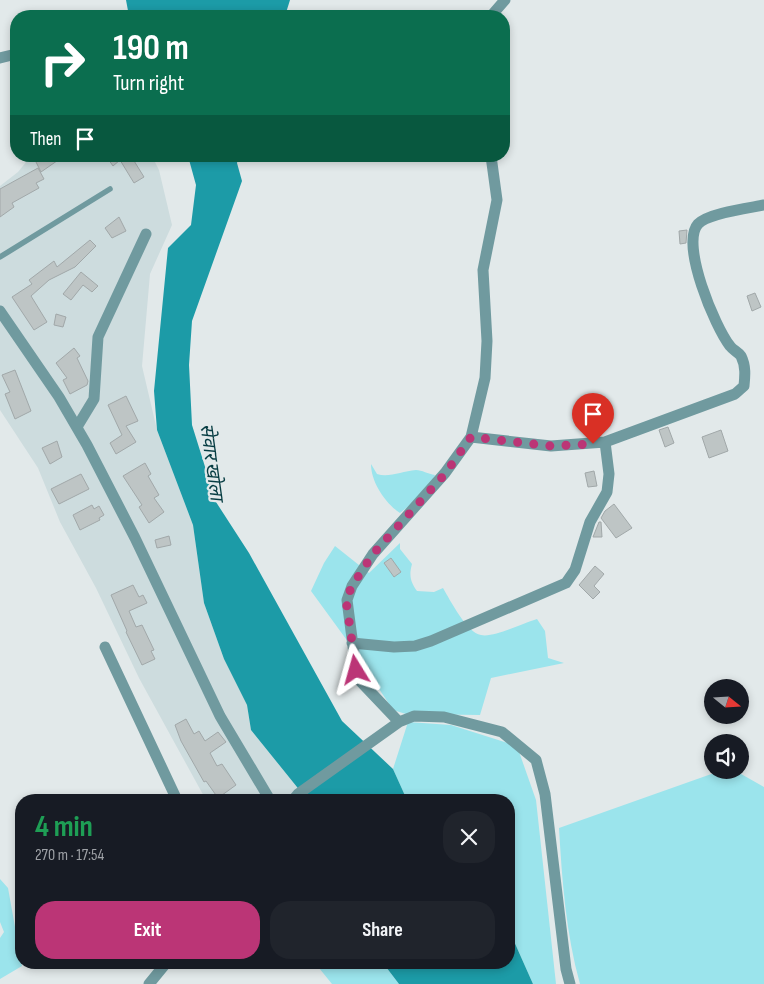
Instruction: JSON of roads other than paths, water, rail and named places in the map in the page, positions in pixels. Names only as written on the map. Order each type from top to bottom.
[{"type":"street","points":[[496,10],[505,0]]},
{"type":"street","points":[[399,722],[361,682],[356,670],[346,600],[352,586],[373,554],[445,474],[471,437],[485,378],[487,341],[483,270],[497,200],[492,162]]},
{"type":"street","points":[[471,437],[551,446],[605,442],[735,394],[744,386],[745,369],[740,356],[729,346],[705,295],[692,248],[693,235],[698,224],[708,218],[764,205]]},
{"type":"street","points":[[76,427],[94,399],[98,337],[146,234]]},
{"type":"street","points":[[0,311],[76,427],[135,538],[220,716],[266,794]]},
{"type":"street","points":[[352,643],[415,646],[486,619],[566,583],[575,570],[590,522],[607,492],[609,474],[605,442]]},
{"type":"street","points":[[105,647],[174,794]]},
{"type":"street","points":[[300,794],[399,722],[414,716],[444,717],[502,732],[536,760],[545,794],[566,969],[570,984]]},
{"type":"street","points":[[149,984],[161,969]]},
{"type":"lane","points":[[0,257],[110,189]]},
{"type":"water label","name":"सेवार खोला","points":[[211,462]]}]
